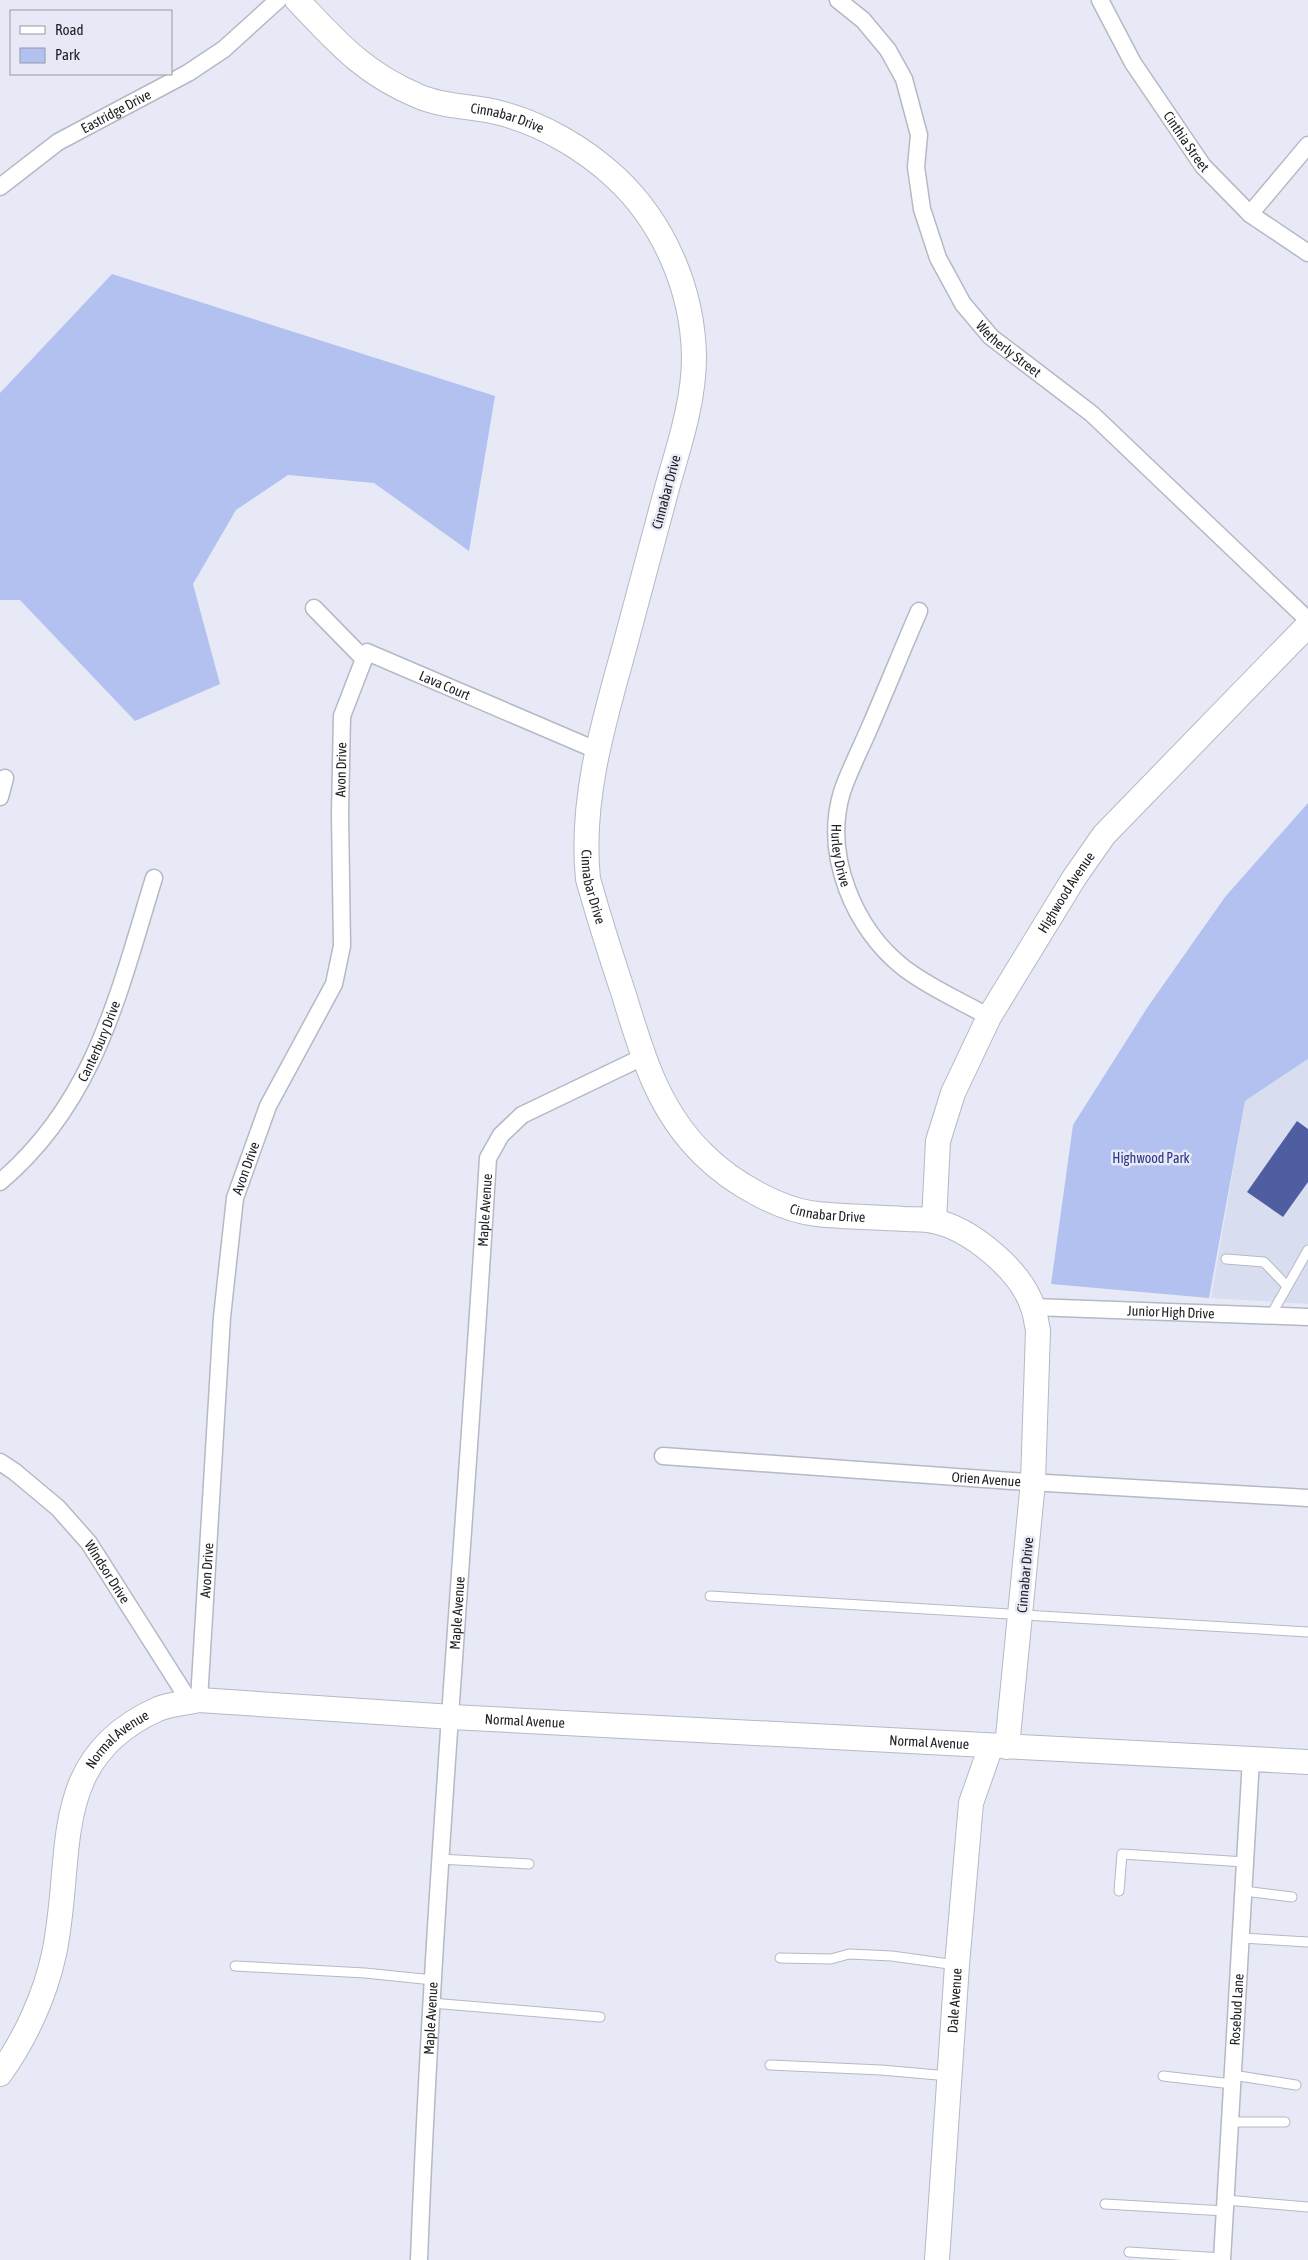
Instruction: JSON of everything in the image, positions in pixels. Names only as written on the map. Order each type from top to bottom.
[{"type":"street","name":"Eastridge Drive","points":[[0,187],[58,142],[188,73],[224,49],[278,0]]},
{"type":"street","name":"Cinnabar Drive","points":[[297,0],[350,55],[386,81],[430,100],[501,113],[527,122],[556,135],[578,148],[598,162],[634,198],[663,239],[674,262],[686,299],[692,333],[693,365],[689,406],[596,750],[585,853],[588,879],[643,1057],[659,1095],[687,1137],[705,1156],[745,1186],[767,1198],[816,1214],[934,1221],[975,1240],[993,1253],[1021,1284],[1033,1307],[1038,1330],[1033,1482],[1021,1615],[999,1747]]},
{"type":"street","name":"Wetherly Street","points":[[838,0],[863,20],[888,50],[904,79],[919,135],[916,167],[922,209],[938,258],[963,304],[991,337],[1092,414],[1308,620]]},
{"type":"street","name":"Cinthia Street","points":[[1100,0],[1133,63],[1203,166],[1250,214],[1308,253]]},
{"type":"street","points":[[1250,214],[1308,145]]},
{"type":"street","points":[[314,608],[364,659]]},
{"type":"street","name":"Hurley Drive","points":[[919,610],[842,792],[837,832],[838,852],[848,890],[856,909],[871,934],[890,956],[921,979],[990,1017]]},
{"type":"street","name":"Highwood Avenue","points":[[934,1221],[938,1141],[953,1093],[990,1017],[1074,878],[1104,835],[1308,625]]},
{"type":"street","name":"Lava Court","points":[[364,659],[367,652],[596,750]]},
{"type":"street","name":"Avon Drive","points":[[194,1701],[222,1317],[235,1198],[268,1106],[334,984],[342,946],[340,814],[342,716],[364,659]]},
{"type":"street","points":[[0,797],[5,778]]},
{"type":"street","name":"Canterbury Drive","points":[[0,1182],[29,1155],[48,1132],[82,1081],[96,1054],[108,1026],[154,878]]},
{"type":"street","name":"Maple Avenue","points":[[419,2260],[440,1859],[452,1717],[488,1158],[500,1135],[522,1115],[643,1057]]},
{"type":"street","name":"Junior High Drive","points":[[1033,1307],[1308,1317]]},
{"type":"street","name":"Orien Avenue","points":[[663,1456],[1033,1482],[1308,1498]]},
{"type":"street","name":"Windsor Drive","points":[[0,1462],[58,1508],[89,1543],[194,1701]]},
{"type":"street","name":"Normal Avenue","points":[[0,2074],[12,2057],[34,2016],[54,1954],[72,1807],[86,1770],[112,1736],[159,1708],[194,1701],[999,1747],[1308,1762]]},
{"type":"street","name":"Dale Avenue","points":[[937,2260],[957,1965],[971,1803],[999,1747]]},
{"type":"street","name":"Rosebud Lane","points":[[1222,2259],[1252,1759]]},
{"type":"lane","points":[[1271,1315],[1308,1250]]},
{"type":"lane","points":[[1226,1259],[1264,1262],[1287,1286]]},
{"type":"lane","points":[[710,1596],[1308,1632]]},
{"type":"lane","points":[[1119,1891],[1122,1854],[1245,1862]]},
{"type":"lane","points":[[440,1859],[529,1864]]},
{"type":"lane","points":[[1244,1891],[1292,1897]]},
{"type":"lane","points":[[1241,1938],[1308,1942]]},
{"type":"lane","points":[[780,1958],[831,1959],[849,1954],[892,1956],[957,1965]]},
{"type":"lane","points":[[235,1966],[433,1980]]},
{"type":"lane","points":[[431,2003],[600,2016]]},
{"type":"lane","points":[[770,2065],[881,2070],[949,2076]]},
{"type":"lane","points":[[1163,2076],[1296,2085]]},
{"type":"lane","points":[[1230,2122],[1285,2122]]},
{"type":"lane","points":[[1105,2204],[1308,2207]]},
{"type":"lane","points":[[1129,2252],[1222,2259]]},
{"type":"shaded area","points":[[1308,1059],[1308,1304],[1211,1298],[1245,1101]]},
{"type":"green space","points":[[112,274],[495,396],[469,551],[374,483],[288,475],[236,510],[193,584],[220,684],[135,721],[20,600],[0,600],[0,393]]},
{"type":"green space","name":"Highwood Park","points":[[1308,803],[1308,1059],[1245,1101],[1209,1298],[1051,1284],[1073,1125],[1147,1008],[1225,897]]},
{"type":"building","points":[[1297,1121],[1308,1129],[1308,1182],[1283,1217],[1247,1192]]}]
